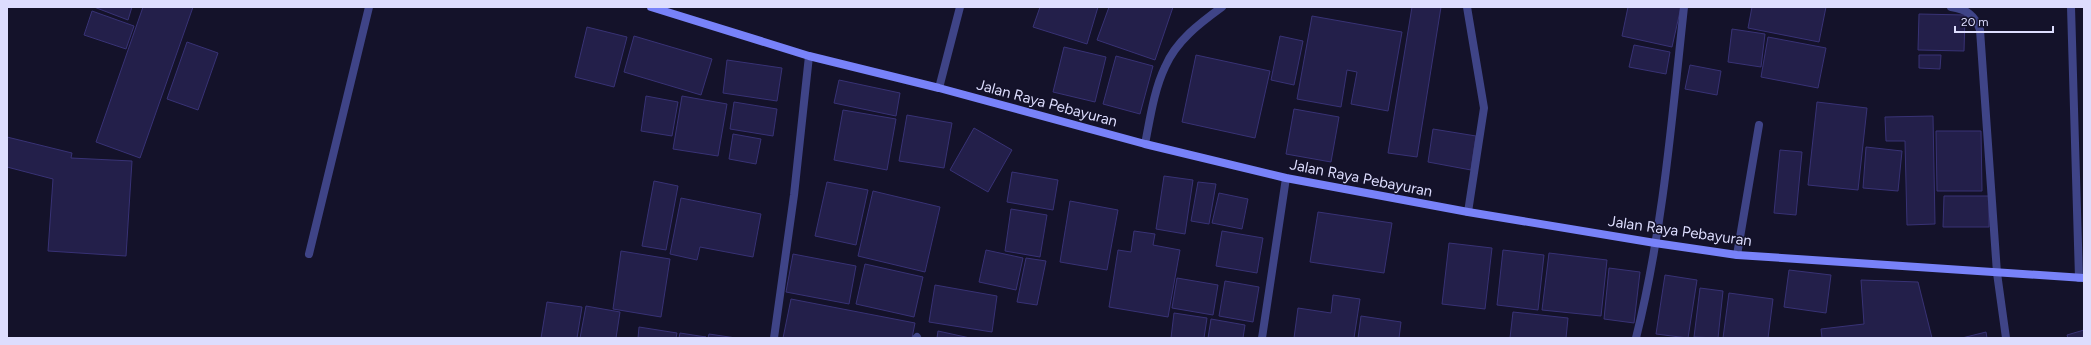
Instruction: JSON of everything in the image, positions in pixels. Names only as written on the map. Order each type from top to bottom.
[{"type":"main road","name":"Jalan Raya Pebayuran","points":[[651,7],[809,56],[939,88],[1145,144],[1286,178],[1468,212],[1655,244],[1737,255],[2082,278]]},
{"type":"street","points":[[308,254],[370,7]]},
{"type":"street","points":[[939,88],[960,7]]},
{"type":"street","points":[[1145,144],[1157,91],[1165,66],[1182,41],[1201,22],[1222,7]]},
{"type":"street","points":[[1467,7],[1484,108],[1468,212]]},
{"type":"street","points":[[1636,338],[1655,244],[1670,137],[1684,7]]},
{"type":"street","points":[[1951,7],[1960,8],[1973,15],[1980,30],[1997,273],[2006,338]]},
{"type":"street","points":[[2071,7],[2082,278]]},
{"type":"street","points":[[774,338],[794,195],[809,56]]},
{"type":"street","points":[[1737,255],[1759,125]]},
{"type":"street","points":[[1262,338],[1286,178]]},
{"type":"building","points":[[94,7],[132,7],[128,20]]},
{"type":"building","points":[[143,7],[193,7],[140,158],[96,142]]},
{"type":"building","points":[[1040,7],[1098,7],[1087,44],[1033,27]]},
{"type":"building","points":[[1109,7],[1173,7],[1155,60],[1097,40]]},
{"type":"building","points":[[1412,7],[1441,7],[1417,157],[1388,153]]},
{"type":"building","points":[[1628,7],[1681,7],[1672,47],[1622,36]]},
{"type":"building","points":[[1752,7],[1826,7],[1819,42],[1748,28]]},
{"type":"building","points":[[92,11],[134,26],[126,49],[84,35]]},
{"type":"building","points":[[1919,14],[1965,15],[1964,51],[1918,50]]},
{"type":"building","points":[[1312,16],[1402,32],[1388,111],[1351,104],[1357,72],[1347,70],[1341,107],[1297,99]]},
{"type":"building","points":[[587,27],[627,37],[614,87],[575,77]]},
{"type":"building","points":[[1732,29],[1765,34],[1761,67],[1728,62]]},
{"type":"building","points":[[634,36],[712,59],[701,95],[624,72]]},
{"type":"building","points":[[1280,36],[1303,41],[1294,85],[1271,80]]},
{"type":"building","points":[[1768,37],[1826,48],[1818,88],[1761,77]]},
{"type":"building","points":[[187,42],[218,53],[198,110],[167,99]]},
{"type":"building","points":[[1634,45],[1670,52],[1666,74],[1629,67]]},
{"type":"building","points":[[1064,47],[1106,57],[1095,102],[1053,92]]},
{"type":"building","points":[[1196,55],[1270,71],[1255,138],[1182,122]]},
{"type":"building","points":[[1919,55],[1941,55],[1940,69],[1919,68]]},
{"type":"building","points":[[1116,56],[1153,66],[1140,114],[1103,104]]},
{"type":"building","points":[[727,60],[782,68],[777,101],[723,93]]},
{"type":"building","points":[[1690,65],[1721,71],[1717,95],[1685,89]]},
{"type":"building","points":[[839,80],[900,93],[896,116],[834,103]]},
{"type":"building","points":[[646,96],[678,102],[672,136],[641,131]]},
{"type":"building","points":[[682,96],[727,104],[718,156],[673,149]]},
{"type":"building","points":[[734,102],[777,109],[773,136],[730,129]]},
{"type":"building","points":[[1817,102],[1867,108],[1858,190],[1808,185]]},
{"type":"building","points":[[1294,109],[1339,117],[1331,162],[1286,154]]},
{"type":"building","points":[[843,110],[896,119],[887,170],[834,160]]},
{"type":"building","points":[[907,115],[952,123],[944,168],[899,161]]},
{"type":"building","points":[[1933,116],[1935,224],[1907,225],[1905,141],[1886,141],[1885,117]]},
{"type":"building","points":[[974,128],[1012,150],[988,192],[950,170]]},
{"type":"building","points":[[1433,129],[1476,136],[1471,170],[1428,162]]},
{"type":"building","points":[[1936,131],[1981,131],[1982,191],[1937,191]]},
{"type":"building","points":[[733,134],[761,139],[756,164],[729,159]]},
{"type":"building","points":[[7,137],[72,153],[71,158],[132,161],[126,256],[48,251],[53,179],[7,167]]},
{"type":"building","points":[[1866,147],[1902,151],[1898,191],[1863,188]]},
{"type":"building","points":[[1780,150],[1802,152],[1796,215],[1774,213]]},
{"type":"building","points":[[1012,172],[1058,180],[1053,210],[1007,202]]},
{"type":"building","points":[[1164,176],[1193,180],[1185,234],[1156,229]]},
{"type":"building","points":[[654,181],[678,186],[666,250],[642,246]]},
{"type":"building","points":[[827,182],[868,190],[856,245],[815,236]]},
{"type":"building","points":[[1198,182],[1216,184],[1209,224],[1191,221]]},
{"type":"building","points":[[873,191],[940,207],[925,272],[858,256]]},
{"type":"building","points":[[1219,193],[1248,199],[1242,229],[1212,223]]},
{"type":"building","points":[[1944,196],[1989,196],[1989,227],[1943,227]]},
{"type":"building","points":[[681,198],[761,214],[753,257],[700,247],[697,260],[670,254]]},
{"type":"building","points":[[1070,201],[1118,210],[1107,270],[1060,262]]},
{"type":"building","points":[[1011,209],[1047,215],[1040,257],[1005,251]]},
{"type":"building","points":[[1318,212],[1392,223],[1384,273],[1310,262]]},
{"type":"building","points":[[1134,231],[1155,234],[1153,245],[1180,250],[1168,317],[1109,307],[1118,250],[1131,252]]},
{"type":"building","points":[[1222,231],[1263,238],[1257,273],[1216,266]]},
{"type":"building","points":[[1449,243],[1492,248],[1485,309],[1442,304]]},
{"type":"building","points":[[986,250],[1023,258],[1016,290],[979,282]]},
{"type":"building","points":[[1503,250],[1544,255],[1538,310],[1497,305]]},
{"type":"building","points":[[621,251],[670,259],[661,317],[613,309]]},
{"type":"building","points":[[1549,253],[1607,260],[1601,316],[1542,310]]},
{"type":"building","points":[[793,254],[856,266],[849,304],[786,292]]},
{"type":"building","points":[[1026,258],[1046,261],[1037,305],[1017,302]]},
{"type":"building","points":[[865,264],[923,277],[914,317],[856,304]]},
{"type":"building","points":[[1609,268],[1640,272],[1634,323],[1604,319]]},
{"type":"building","points":[[1789,270],[1831,275],[1826,313],[1784,307]]},
{"type":"building","points":[[1665,275],[1697,280],[1688,338],[1656,334]]},
{"type":"building","points":[[1177,278],[1218,285],[1213,315],[1172,308]]},
{"type":"building","points":[[1861,280],[1918,282],[1932,338],[1822,338],[1821,329],[1864,324]]},
{"type":"building","points":[[1225,281],[1259,287],[1253,322],[1219,316]]},
{"type":"building","points":[[935,285],[997,296],[992,332],[929,322]]},
{"type":"building","points":[[1700,288],[1723,291],[1718,338],[1694,337]]},
{"type":"building","points":[[1729,293],[1773,299],[1768,338],[1723,338]]},
{"type":"building","points":[[1333,295],[1360,299],[1354,338],[1294,338],[1298,308],[1331,313]]},
{"type":"building","points":[[791,299],[915,323],[912,338],[783,338]]},
{"type":"building","points":[[547,302],[582,307],[577,338],[541,338]]},
{"type":"building","points":[[586,306],[620,312],[616,338],[580,338]]},
{"type":"building","points":[[1513,312],[1568,318],[1566,338],[1510,338]]},
{"type":"building","points":[[1174,313],[1207,318],[1204,338],[1171,338]]},
{"type":"building","points":[[1361,316],[1401,322],[1399,338],[1358,338]]},
{"type":"building","points":[[1211,319],[1245,325],[1243,338],[1208,338]]},
{"type":"building","points":[[639,327],[677,333],[676,338],[638,338]]},
{"type":"building","points":[[2084,330],[2084,338],[2068,338],[2067,335]]},
{"type":"building","points":[[938,331],[970,338],[937,338]]},
{"type":"building","points":[[1986,332],[1987,338],[1962,338]]},
{"type":"building","points":[[680,333],[706,337],[679,338]]},
{"type":"building","points":[[709,334],[736,338],[708,338]]}]
